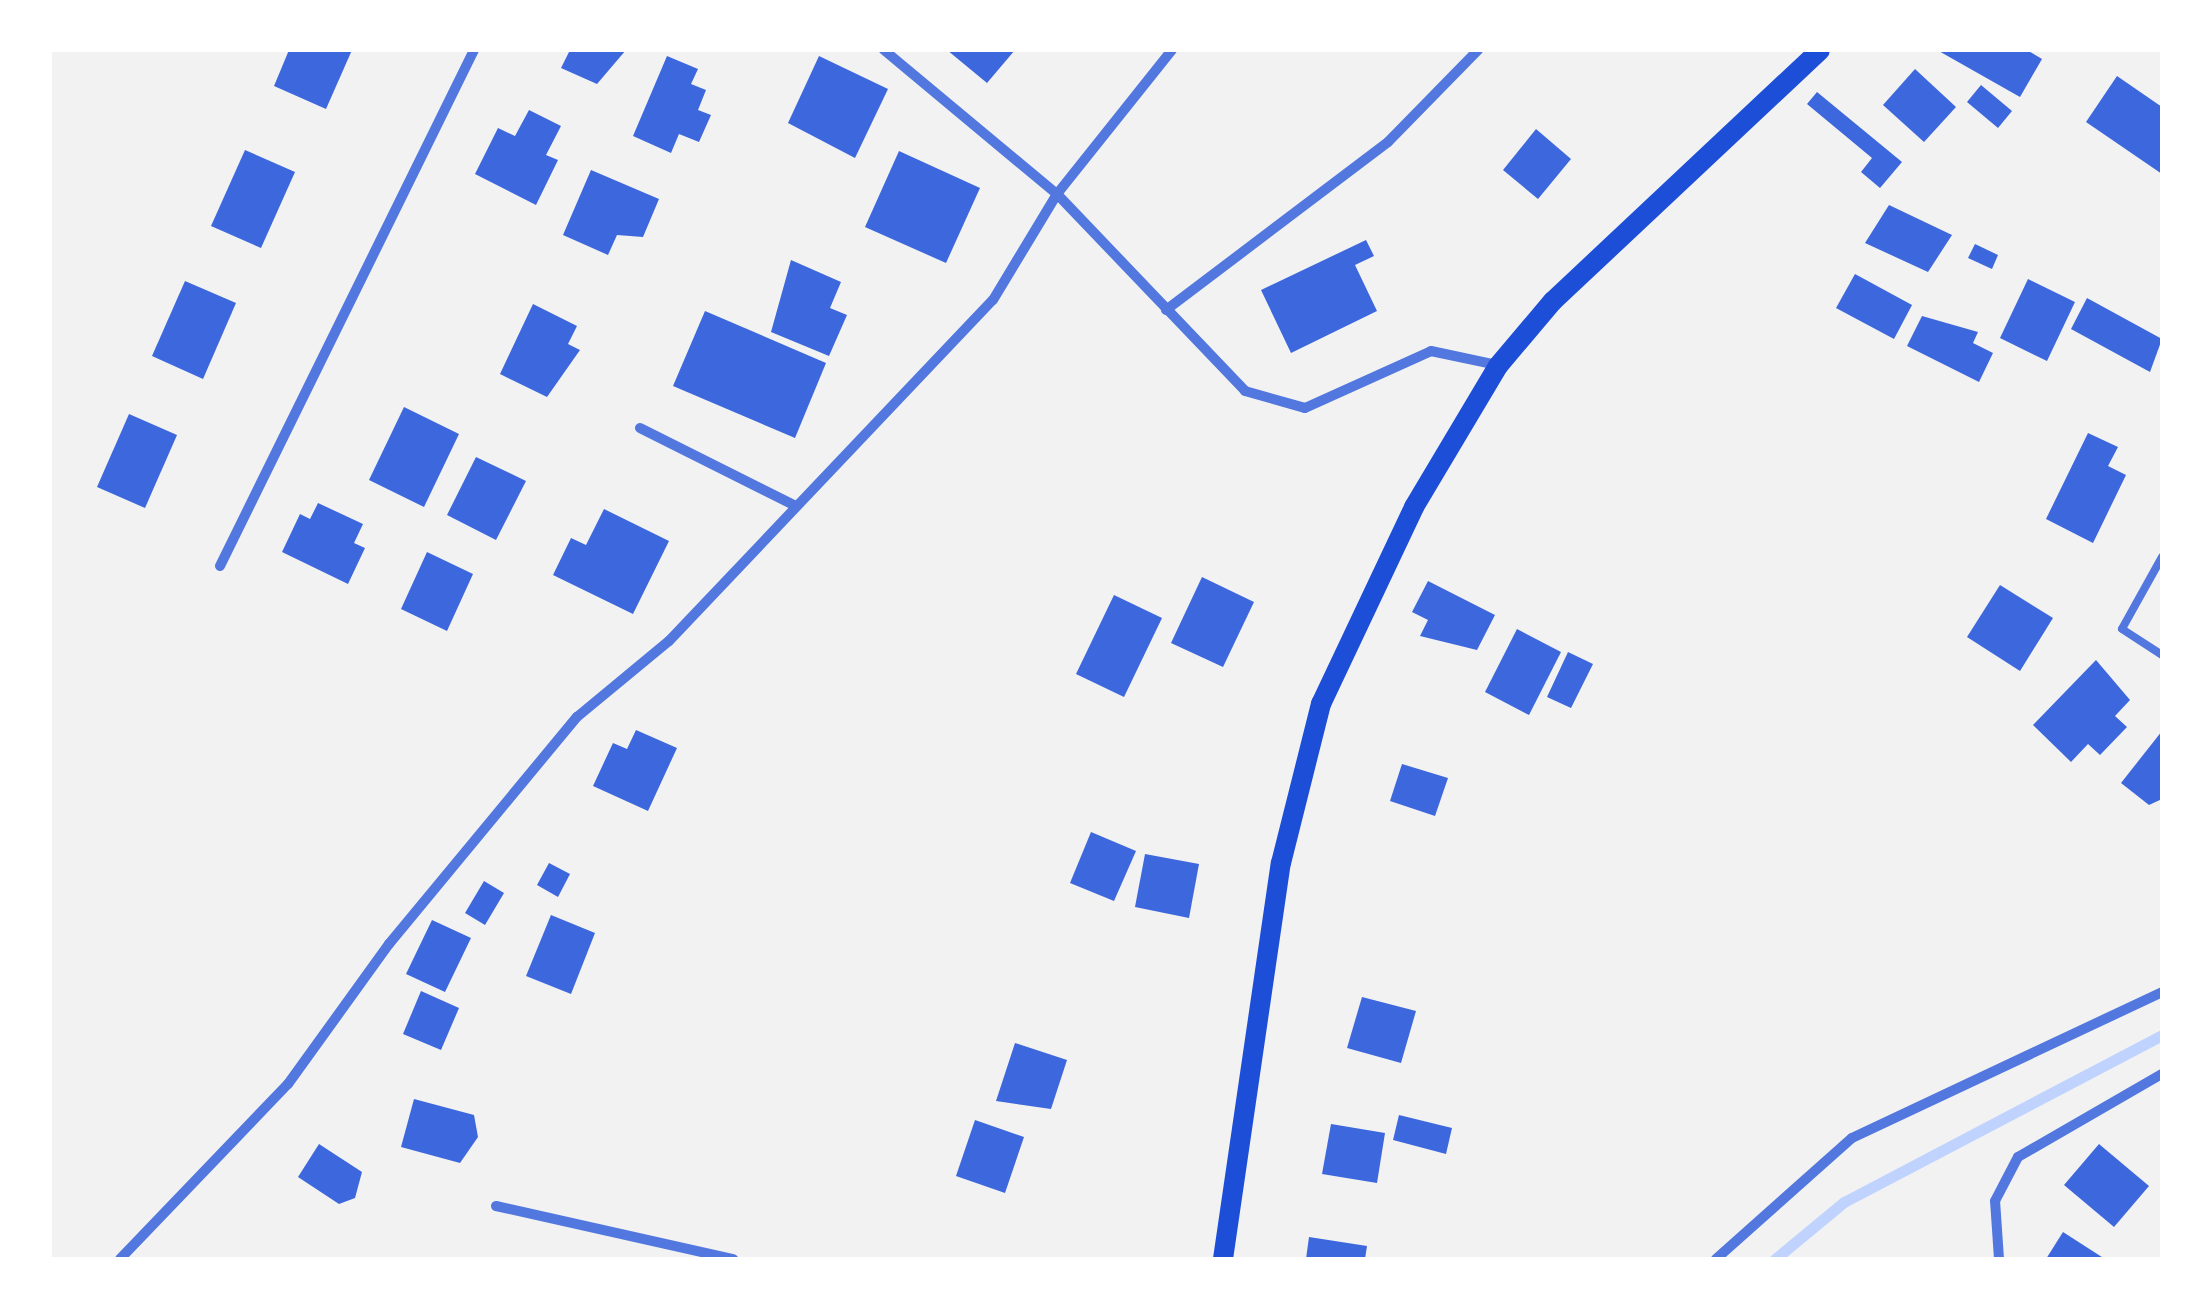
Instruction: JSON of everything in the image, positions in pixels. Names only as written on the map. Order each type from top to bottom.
[{"type":"main road","points":[[1224,1259],[1281,863],[1321,704],[1414,508],[1498,366],[1552,301],[1820,50]]},
{"type":"street","points":[[220,566],[474,50]]},
{"type":"street","points":[[884,50],[1058,194],[1245,391],[1273,405],[1305,408],[1431,352],[1498,366]]},
{"type":"street","points":[[120,1259],[288,1084],[388,944],[577,717],[668,641],[993,300],[1058,194],[1172,50]]},
{"type":"street","points":[[1166,310],[1388,142],[1478,50]]},
{"type":"street","points":[[640,428],[794,505]]},
{"type":"street","points":[[1716,1259],[1852,1138],[2162,992]]},
{"type":"street","points":[[1999,1259],[1994,1202],[2018,1157],[2162,1074]]},
{"type":"street","points":[[496,1206],[734,1259]]},
{"type":"lane","points":[[2162,557],[2122,629],[2162,656]]},
{"type":"building","points":[[289,50],[352,50],[326,109],[274,86]]},
{"type":"building","points":[[570,50],[626,50],[597,84],[561,68]]},
{"type":"building","points":[[947,50],[1015,50],[987,83]]},
{"type":"building","points":[[1937,50],[2027,50],[2042,59],[2020,97]]},
{"type":"building","points":[[667,56],[698,69],[691,84],[706,90],[698,110],[711,115],[699,142],[679,134],[671,153],[633,136]]},
{"type":"building","points":[[819,56],[888,89],[855,158],[788,123]]},
{"type":"building","points":[[1915,69],[1956,107],[1924,142],[1883,105]]},
{"type":"building","points":[[2117,76],[2162,107],[2162,174],[2086,122]]},
{"type":"building","points":[[1981,85],[2012,111],[1998,128],[1967,102]]},
{"type":"building","points":[[1817,92],[1902,162],[1880,188],[1861,172],[1872,158],[1807,104]]},
{"type":"building","points":[[529,110],[561,126],[546,155],[558,160],[536,205],[475,174],[498,128],[515,136]]},
{"type":"building","points":[[1536,129],[1571,159],[1538,199],[1503,170]]},
{"type":"building","points":[[245,150],[295,172],[261,248],[211,226]]},
{"type":"building","points":[[899,151],[980,188],[946,263],[865,227]]},
{"type":"building","points":[[591,170],[659,199],[643,237],[617,235],[608,255],[563,235]]},
{"type":"building","points":[[1889,205],[1952,235],[1928,272],[1865,243]]},
{"type":"building","points":[[1366,240],[1374,256],[1355,265],[1377,311],[1291,353],[1261,290]]},
{"type":"building","points":[[1975,244],[1998,255],[1992,269],[1968,258]]},
{"type":"building","points":[[791,260],[841,282],[830,308],[847,315],[829,356],[771,332]]},
{"type":"building","points":[[1855,274],[1912,305],[1894,339],[1836,308]]},
{"type":"building","points":[[2028,279],[2075,302],[2047,361],[2000,338]]},
{"type":"building","points":[[185,281],[236,303],[203,379],[152,356]]},
{"type":"building","points":[[2087,298],[2162,339],[2150,372],[2071,329]]},
{"type":"building","points":[[533,304],[577,326],[568,344],[580,350],[547,397],[500,374]]},
{"type":"building","points":[[705,311],[826,363],[795,438],[673,386]]},
{"type":"building","points":[[1922,316],[1978,332],[1973,343],[1993,353],[1979,382],[1907,346]]},
{"type":"building","points":[[404,407],[459,434],[424,507],[369,480]]},
{"type":"building","points":[[129,414],[177,435],[145,508],[97,487]]},
{"type":"building","points":[[2088,433],[2118,447],[2108,466],[2126,475],[2093,543],[2046,519]]},
{"type":"building","points":[[476,457],[526,481],[496,540],[447,515]]},
{"type":"building","points":[[318,503],[363,524],[354,543],[365,548],[348,584],[282,552],[300,514],[310,519]]},
{"type":"building","points":[[604,509],[669,541],[633,614],[553,575],[571,538],[586,545]]},
{"type":"building","points":[[427,552],[473,574],[447,631],[401,609]]},
{"type":"building","points":[[1202,577],[1254,602],[1223,667],[1171,643]]},
{"type":"building","points":[[1428,581],[1495,615],[1477,650],[1420,636],[1428,620],[1412,612]]},
{"type":"building","points":[[2000,585],[2053,618],[2020,671],[1967,637]]},
{"type":"building","points":[[1114,595],[1162,618],[1124,697],[1076,674]]},
{"type":"building","points":[[1517,629],[1561,652],[1529,715],[1485,692]]},
{"type":"building","points":[[1568,652],[1593,664],[1571,708],[1547,697]]},
{"type":"building","points":[[2096,660],[2130,700],[2115,716],[2127,727],[2100,755],[2088,744],[2071,762],[2033,725]]},
{"type":"building","points":[[636,730],[677,748],[648,811],[593,786],[613,743],[627,749]]},
{"type":"building","points":[[2162,731],[2162,799],[2149,805],[2121,783]]},
{"type":"building","points":[[1402,764],[1448,778],[1435,816],[1390,801]]},
{"type":"building","points":[[1091,832],[1136,851],[1114,901],[1070,883]]},
{"type":"building","points":[[1145,854],[1199,864],[1189,918],[1135,907]]},
{"type":"building","points":[[549,863],[570,874],[558,897],[537,885]]},
{"type":"building","points":[[484,881],[504,893],[485,925],[465,913]]},
{"type":"building","points":[[551,915],[595,933],[571,994],[526,976]]},
{"type":"building","points":[[432,920],[471,938],[445,992],[406,974]]},
{"type":"building","points":[[421,991],[459,1008],[441,1050],[403,1034]]},
{"type":"building","points":[[1362,997],[1416,1011],[1401,1063],[1347,1048]]},
{"type":"building","points":[[1015,1043],[1067,1060],[1051,1109],[996,1101]]},
{"type":"building","points":[[414,1099],[474,1115],[478,1137],[460,1163],[401,1147]]},
{"type":"building","points":[[1399,1115],[1452,1128],[1446,1154],[1393,1140]]},
{"type":"building","points":[[975,1120],[1024,1137],[1005,1193],[956,1176]]},
{"type":"building","points":[[1331,1124],[1385,1133],[1377,1183],[1322,1174]]},
{"type":"building","points":[[319,1144],[362,1172],[355,1198],[339,1204],[298,1177]]},
{"type":"building","points":[[2099,1144],[2149,1186],[2114,1227],[2064,1185]]},
{"type":"building","points":[[2063,1232],[2105,1259],[2046,1259]]},
{"type":"building","points":[[1309,1237],[1367,1246],[1365,1259],[1306,1259]]},
{"type":"waterway","points":[[1775,1259],[1844,1202],[2162,1035]]}]
